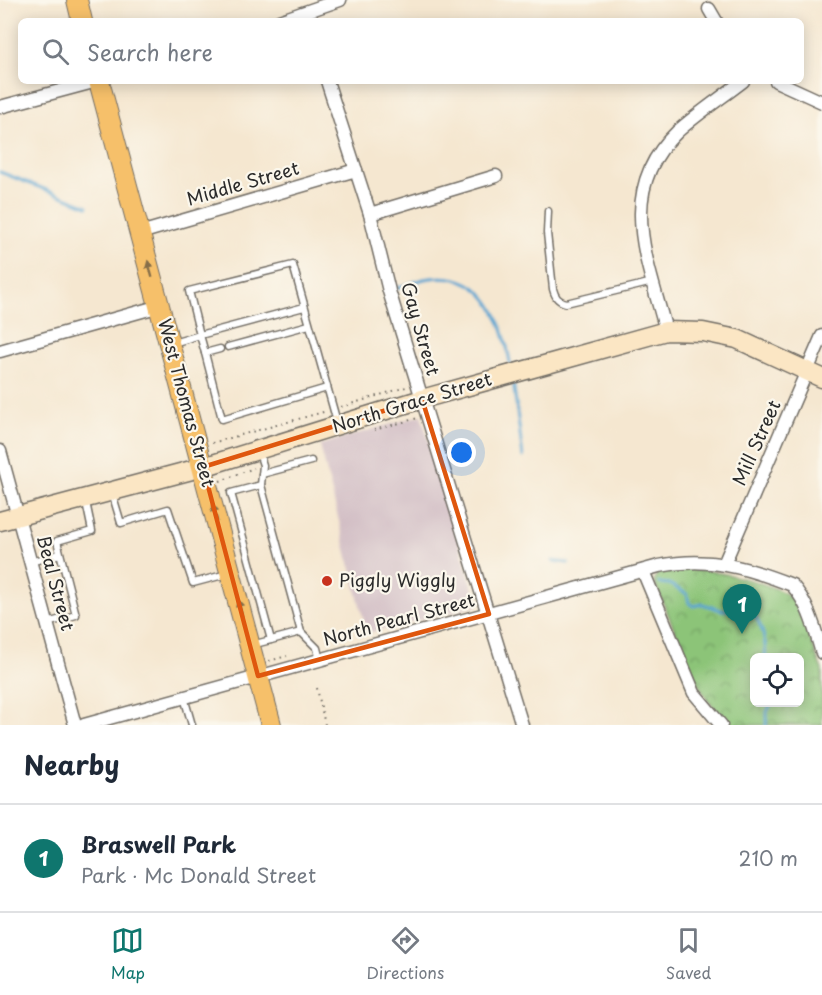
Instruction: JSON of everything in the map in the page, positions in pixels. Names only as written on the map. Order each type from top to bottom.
[{"type":"main road","points":[[76,0],[81,18]]},
{"type":"main road","name":"West Thomas Street","points":[[99,84],[229,566],[256,644],[258,676],[271,725]]},
{"type":"main road","name":"North Grace Street","points":[[9,518],[203,467],[261,458],[335,417],[421,408],[666,331],[703,332],[737,339],[815,375]]},
{"type":"street","points":[[306,17],[340,0]]},
{"type":"street","points":[[709,9],[714,18]]},
{"type":"street","points":[[0,107],[87,84]]},
{"type":"street","name":"Gay Street","points":[[328,84],[370,214],[421,408],[489,614],[522,725]]},
{"type":"street","points":[[666,331],[640,227],[643,190],[656,158],[678,132],[739,84]]},
{"type":"street","points":[[783,84],[822,102]]},
{"type":"street","name":"Middle Street","points":[[140,233],[356,170]]},
{"type":"street","points":[[370,214],[496,176]]},
{"type":"street","points":[[0,351],[160,306]]},
{"type":"street","name":"Mill Street","points":[[724,564],[815,375],[822,336]]},
{"type":"street","name":"Beal Street","points":[[0,451],[9,518],[30,562],[75,725]]},
{"type":"street","name":"North Pearl Street","points":[[84,725],[114,721],[184,696],[685,561],[724,564],[792,585],[807,609],[822,653]]},
{"type":"street","points":[[643,571],[694,693],[721,725]]},
{"type":"lane","points":[[548,211],[547,233],[552,281],[555,297],[561,302],[575,302],[653,282]]},
{"type":"lane","points":[[327,388],[222,419],[189,291],[293,265],[309,325],[327,388],[335,417]]},
{"type":"lane","points":[[170,343],[304,306]]},
{"type":"lane","points":[[228,347],[309,325]]},
{"type":"lane","points":[[205,353],[220,349]]},
{"type":"lane","points":[[261,458],[261,485],[302,632],[317,648],[320,660]]},
{"type":"lane","points":[[262,474],[311,461]]},
{"type":"lane","points":[[261,485],[231,493],[271,640]]},
{"type":"lane","points":[[111,491],[121,523],[168,509],[193,583],[229,566],[248,553]]},
{"type":"lane","points":[[47,623],[76,615],[57,542],[92,531],[85,498]]},
{"type":"lane","points":[[30,562],[60,554]]},
{"type":"lane","points":[[256,644],[302,632]]},
{"type":"lane","points":[[184,696],[192,725]]},
{"type":"path","points":[[207,440],[214,444],[335,417],[406,387]]},
{"type":"path","points":[[366,432],[421,408]]},
{"type":"path","points":[[219,486],[220,481],[261,458]]},
{"type":"path","points":[[256,644],[268,661],[288,656]]},
{"type":"path","points":[[316,688],[326,725]]},
{"type":"highlighted area","points":[[422,399],[489,614],[258,676],[203,467]]},
{"type":"shaded area","points":[[421,415],[478,606],[367,633],[320,445]]},
{"type":"green space","points":[[679,567],[706,570],[758,582],[786,594],[795,601],[822,670],[822,725],[730,725],[708,701],[697,682],[654,582],[656,575],[661,571]]},
{"type":"waterway","points":[[0,172],[88,206]]},
{"type":"waterway","points":[[393,289],[424,279],[445,277],[463,281],[477,289],[497,316],[511,369]]},
{"type":"waterway","points":[[513,381],[523,457]]},
{"type":"waterway","points":[[553,561],[568,563]]},
{"type":"waterway","points":[[659,583],[669,584],[687,594],[689,603],[693,606],[703,604],[721,610],[753,613],[763,634],[765,653]]},
{"type":"waterway","points":[[766,725],[770,707]]},
{"type":"place","name":"Piggly Wiggly","points":[[327,581]]},
{"type":"place","name":"Braswell Park","points":[[742,634]]}]
